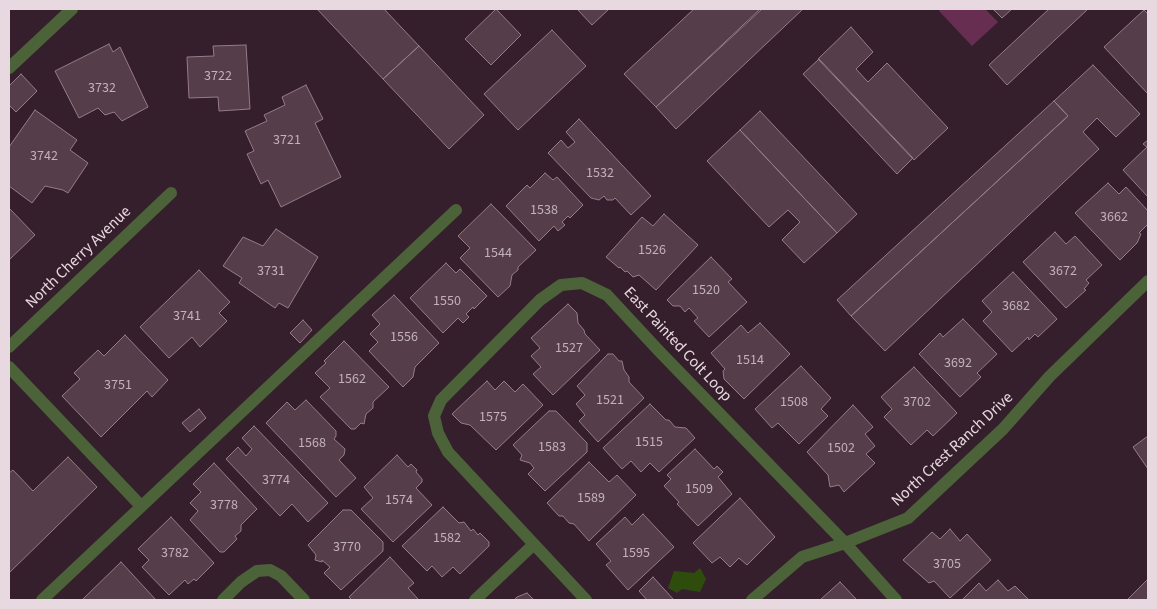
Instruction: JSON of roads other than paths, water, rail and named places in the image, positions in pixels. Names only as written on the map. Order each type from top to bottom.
[{"type":"street","points":[[9,68],[72,9]]},
{"type":"street","name":"North Cherry Avenue","points":[[9,347],[171,192]]},
{"type":"street","points":[[42,600],[456,210]]},
{"type":"street","name":"North Crest Ranch Drive","points":[[752,600],[802,557],[845,544],[908,518],[1003,429],[1050,376],[1148,281]]},
{"type":"street","name":"East Painted Colt Loop","points":[[586,600],[448,452],[438,433],[434,416],[441,400],[540,300],[561,285],[582,283],[606,295],[845,544],[896,600]]},
{"type":"street","points":[[9,367],[142,506]]},
{"type":"street","points":[[475,600],[533,545]]},
{"type":"street","points":[[223,600],[241,582],[257,571],[270,570],[281,576],[304,600]]}]
